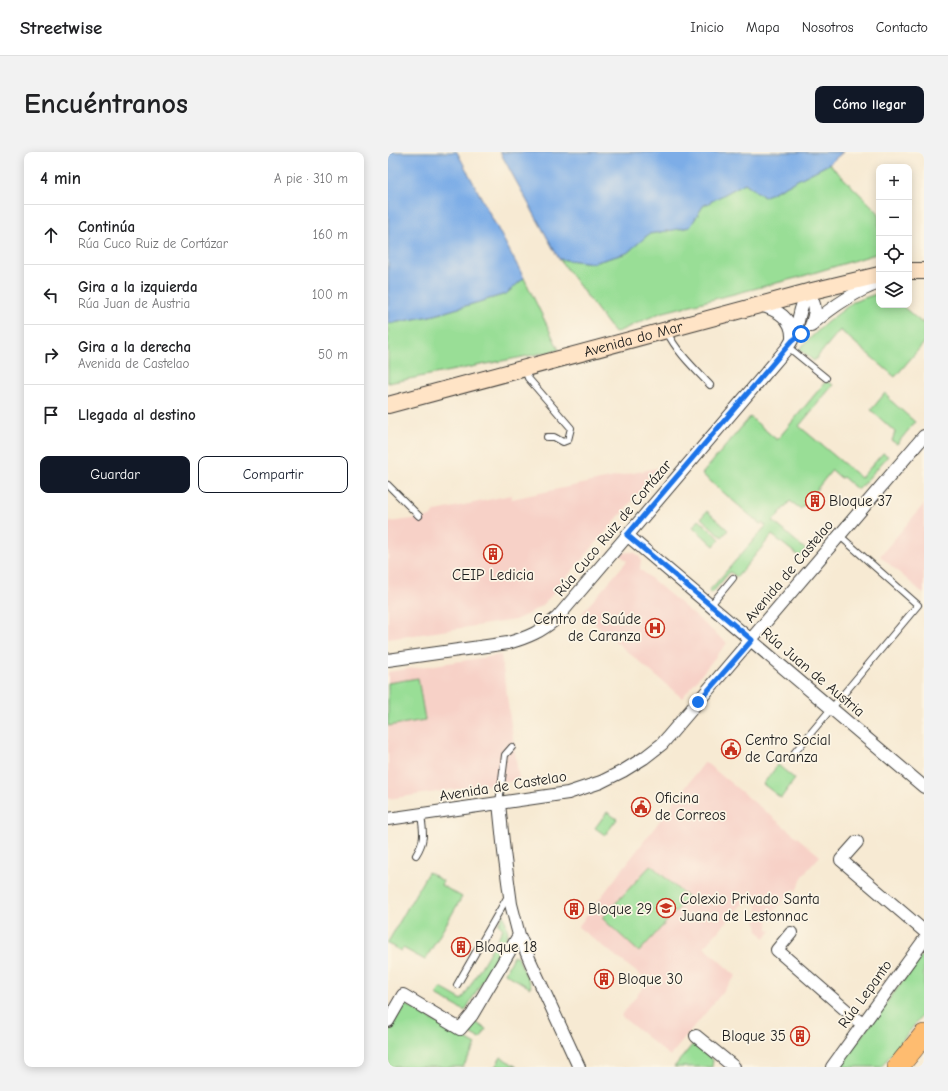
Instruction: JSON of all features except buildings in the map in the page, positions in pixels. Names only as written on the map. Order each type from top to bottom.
[{"type":"highway","points":[[898,1067],[921,1038]]},
{"type":"street","name":"Avenida do Mar","points":[[388,405],[808,292],[876,276]]},
{"type":"street","points":[[790,344],[834,306],[850,296],[876,283]]},
{"type":"street","points":[[790,344],[796,332],[802,305],[808,292],[814,300],[816,309],[810,326]]},
{"type":"street","points":[[760,305],[771,308],[787,319],[792,327],[790,344]]},
{"type":"street","name":"Rúa Cuco Ruiz de Cortázar","points":[[388,660],[508,643],[527,638],[543,630],[557,618],[790,344]]},
{"type":"street","name":"Avenida de Castelao","points":[[388,819],[568,793],[600,782],[623,771],[639,761],[662,744],[924,436]]},
{"type":"street","name":"Rúa Juan de Austria","points":[[627,535],[924,787]]},
{"type":"street","points":[[499,803],[510,893],[519,935],[579,1067]]},
{"type":"street","points":[[857,842],[841,860],[924,931]]},
{"type":"street","points":[[791,933],[777,950],[863,1025]]},
{"type":"street","points":[[388,1021],[403,995],[460,1029],[472,1015],[519,935]]},
{"type":"street","name":"Rúa Lepanto","points":[[832,1067],[924,940]]},
{"type":"street","points":[[696,1036],[734,1067]]},
{"type":"lane","points":[[666,330],[670,339],[684,357],[710,385]]},
{"type":"lane","points":[[790,344],[826,378]]},
{"type":"lane","points":[[524,368],[528,378],[571,428],[568,440],[563,442],[547,437]]},
{"type":"lane","points":[[388,485],[419,516]]},
{"type":"lane","points":[[795,752],[918,605],[840,536]]},
{"type":"lane","points":[[710,606],[733,578]]},
{"type":"lane","points":[[499,803],[505,755],[512,747]]},
{"type":"lane","points":[[416,855],[422,846],[424,837],[421,814]]},
{"type":"lane","points":[[457,985],[510,893]]},
{"type":"shaded area","points":[[661,467],[544,604],[515,620],[388,639],[388,522],[430,517],[436,511],[511,495],[512,499]]},
{"type":"shaded area","points":[[924,504],[924,594],[880,556]]},
{"type":"shaded area","name":"Centro de Saúde de Caranza","points":[[628,552],[634,552],[639,556],[641,559],[640,569],[727,643],[682,698],[582,613],[627,561],[620,555]]},
{"type":"shaded area","points":[[501,655],[519,780],[388,799],[388,672]]},
{"type":"shaded area","name":"Colexio Privado Santa Juana de Lestonnac","points":[[705,762],[820,856],[804,874],[796,891],[794,889],[768,918],[768,929],[771,931],[764,938],[758,930],[756,921],[758,911],[757,905],[747,899],[704,947],[736,976],[670,1056],[621,1016],[648,981],[578,927]]},
{"type":"green space","points":[[829,164],[876,210],[876,254],[800,277],[660,313],[615,333],[559,259],[593,263],[627,253],[649,234],[690,227],[703,206],[745,183],[764,197]]},
{"type":"green space","points":[[524,278],[559,350],[388,383],[388,324],[435,315],[506,294]]},
{"type":"green space","points":[[876,294],[876,308],[904,308],[922,323],[924,320],[924,343],[895,377],[840,330],[814,361],[799,349],[825,324],[853,302]]},
{"type":"green space","points":[[826,381],[833,385],[799,426],[861,478],[883,453],[888,456],[858,490],[832,470],[801,509],[790,501],[773,521],[806,550],[800,557],[772,535],[737,577],[730,572],[712,593],[709,591],[766,526],[762,523],[760,524],[702,474],[750,417],[777,440]]},
{"type":"green space","points":[[885,393],[890,397],[889,399],[915,422],[897,444],[892,441],[895,432],[871,410]]},
{"type":"green space","points":[[707,511],[728,530],[722,537],[701,518]]},
{"type":"green space","points":[[699,520],[720,539],[714,546],[693,527]]},
{"type":"green space","points":[[418,678],[425,720],[388,726],[388,683]]},
{"type":"green space","points":[[778,765],[795,779],[781,798],[763,784]]},
{"type":"green space","points":[[607,812],[617,819],[605,835],[595,828]]},
{"type":"green space","points":[[651,865],[688,898],[639,952],[602,918]]},
{"type":"green space","points":[[428,872],[443,881],[441,885],[462,897],[425,960],[403,948],[401,951],[388,944],[388,942]]},
{"type":"green space","points":[[504,914],[508,932],[504,944],[465,1011],[436,995],[441,988],[462,1000],[503,929],[498,924]]},
{"type":"green space","points":[[924,953],[924,1013],[881,1067],[838,1067]]},
{"type":"green space","points":[[513,956],[517,956],[531,986],[530,988],[505,973]]},
{"type":"green space","points":[[405,1004],[476,1045],[463,1067],[388,1067],[388,1033]]},
{"type":"green space","points":[[472,1020],[486,1029],[480,1039],[466,1031]]},
{"type":"green space","points":[[693,1044],[713,1060],[712,1067],[674,1067]]},
{"type":"green space","points":[[501,1057],[517,1067],[495,1067]]},
{"type":"water","points":[[388,152],[457,152],[524,278],[506,294],[435,315],[388,324]]},
{"type":"water","points":[[500,152],[843,152],[829,164],[764,197],[745,183],[703,206],[690,227],[649,234],[627,253],[593,263],[559,259]]},
{"type":"place","name":"Bloque 37","points":[[815,501]]},
{"type":"place","name":"CEIP Ledicia","points":[[493,554]]},
{"type":"place","name":"Centro de Saúde de Caranza","points":[[655,628]]},
{"type":"place","name":"Centro Social de Caranza","points":[[731,749]]},
{"type":"place","name":"Oficina de Correos","points":[[641,807]]},
{"type":"place","name":"Colexio Privado Santa Juana de Lestonnac","points":[[666,908]]},
{"type":"place","name":"Bloque 29","points":[[574,909]]},
{"type":"place","name":"Bloque 18","points":[[461,947]]},
{"type":"place","name":"Bloque 30","points":[[604,979]]},
{"type":"place","name":"Bloque 35","points":[[800,1036]]},
{"type":"route","points":[[698,702],[752,640],[627,535],[792,341],[801,334]]}]
